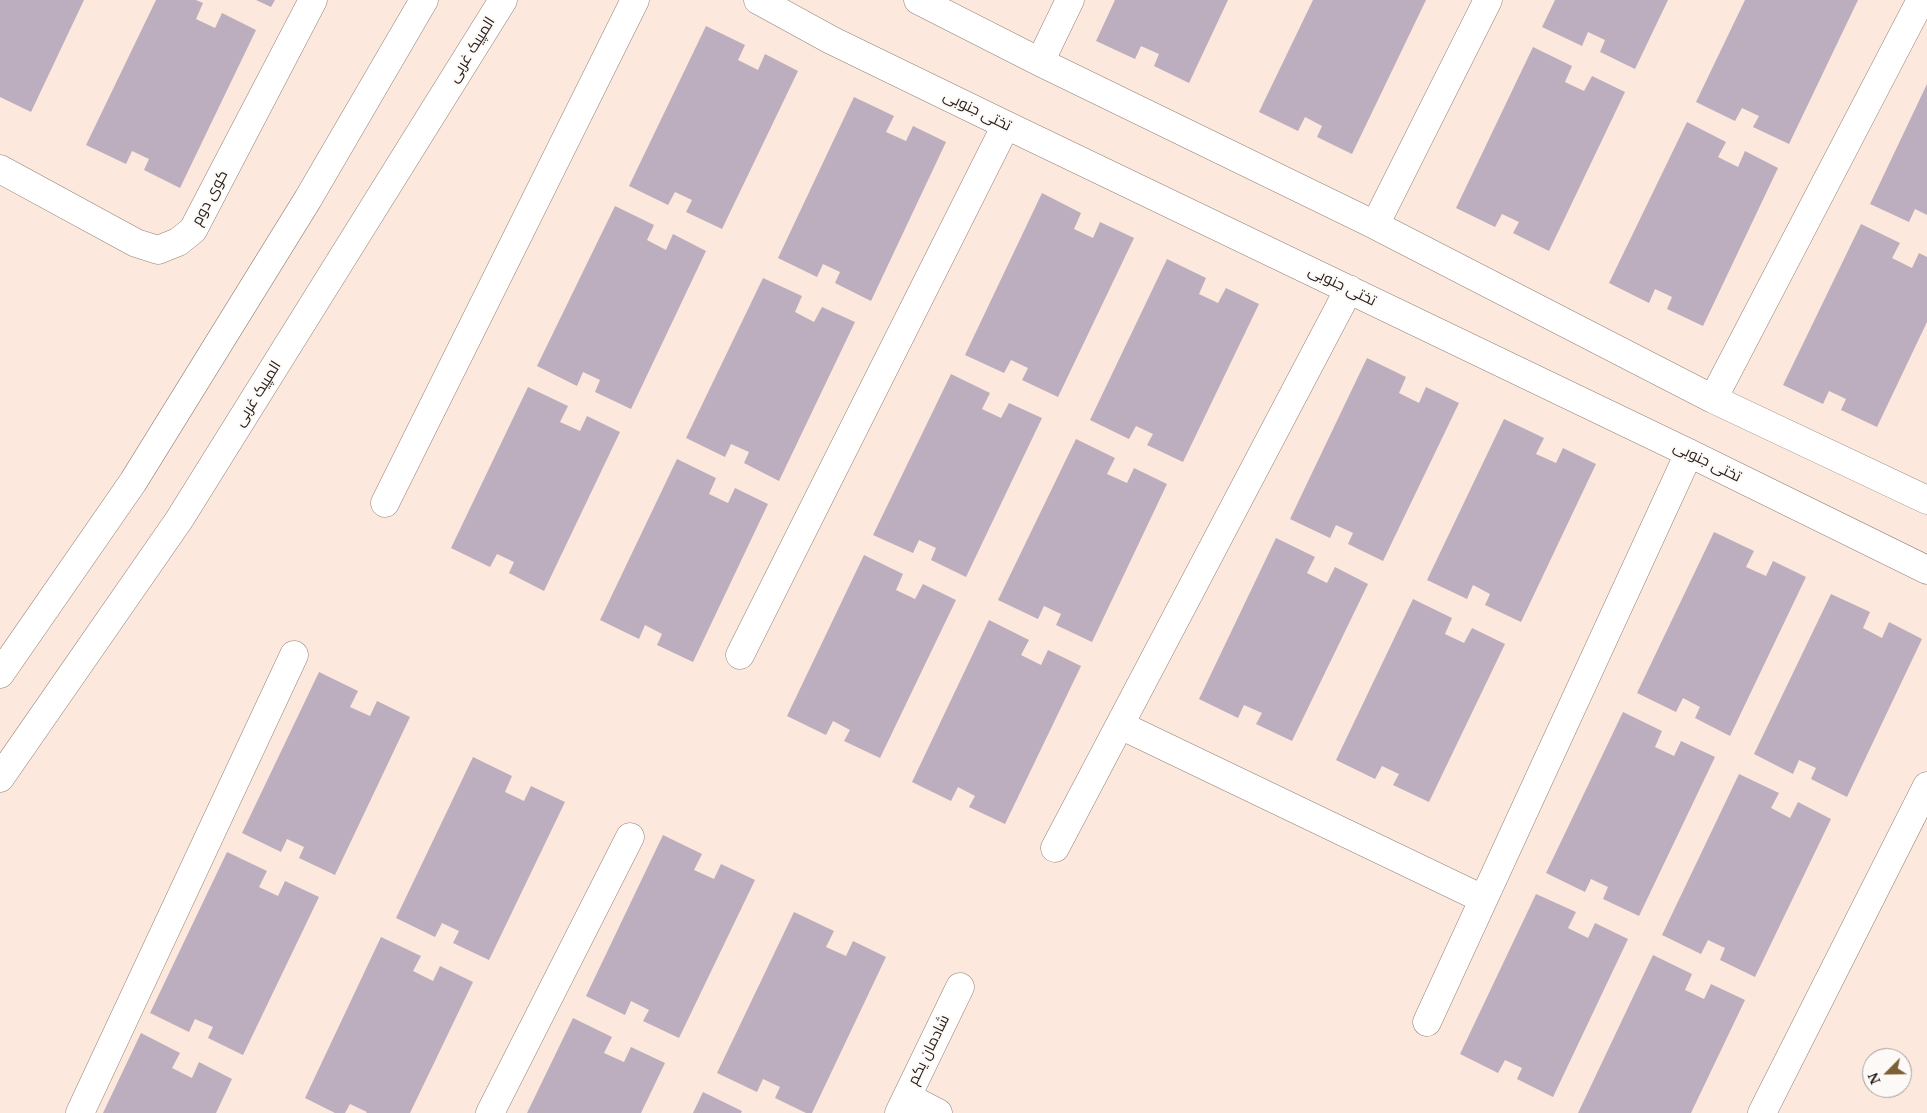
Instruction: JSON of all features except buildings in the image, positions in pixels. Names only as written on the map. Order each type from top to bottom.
[{"type":"street","name":"کوی دوم","points":[[0,169],[136,243],[158,250],[178,242],[193,230],[314,0]]},
{"type":"street","points":[[0,674],[134,482],[308,200],[424,0]]},
{"type":"street","name":"المپیک غربی","points":[[0,778],[179,520],[503,0]]},
{"type":"street","points":[[385,503],[635,0]]},
{"type":"street","name":"تختی جنوبی","points":[[758,0],[831,40],[1689,453],[1927,570]]},
{"type":"street","points":[[918,0],[1040,62],[1375,224],[1713,399],[1927,500]]},
{"type":"street","points":[[1040,62],[1070,0]]},
{"type":"street","points":[[1375,224],[1488,0]]},
{"type":"street","points":[[1713,399],[1921,0]]},
{"type":"street","points":[[740,655],[1006,125]]},
{"type":"street","points":[[1055,848],[1349,289]]},
{"type":"street","points":[[1427,1022],[1689,453]]},
{"type":"street","points":[[80,1113],[294,655]]},
{"type":"street","points":[[1120,725],[1483,899]]},
{"type":"street","points":[[1762,1113],[1927,786]]},
{"type":"street","points":[[490,1113],[630,837]]},
{"type":"street","name":"شادمان یکم","points":[[903,1105],[960,987]]},
{"type":"street","points":[[903,1105],[938,1113]]}]
